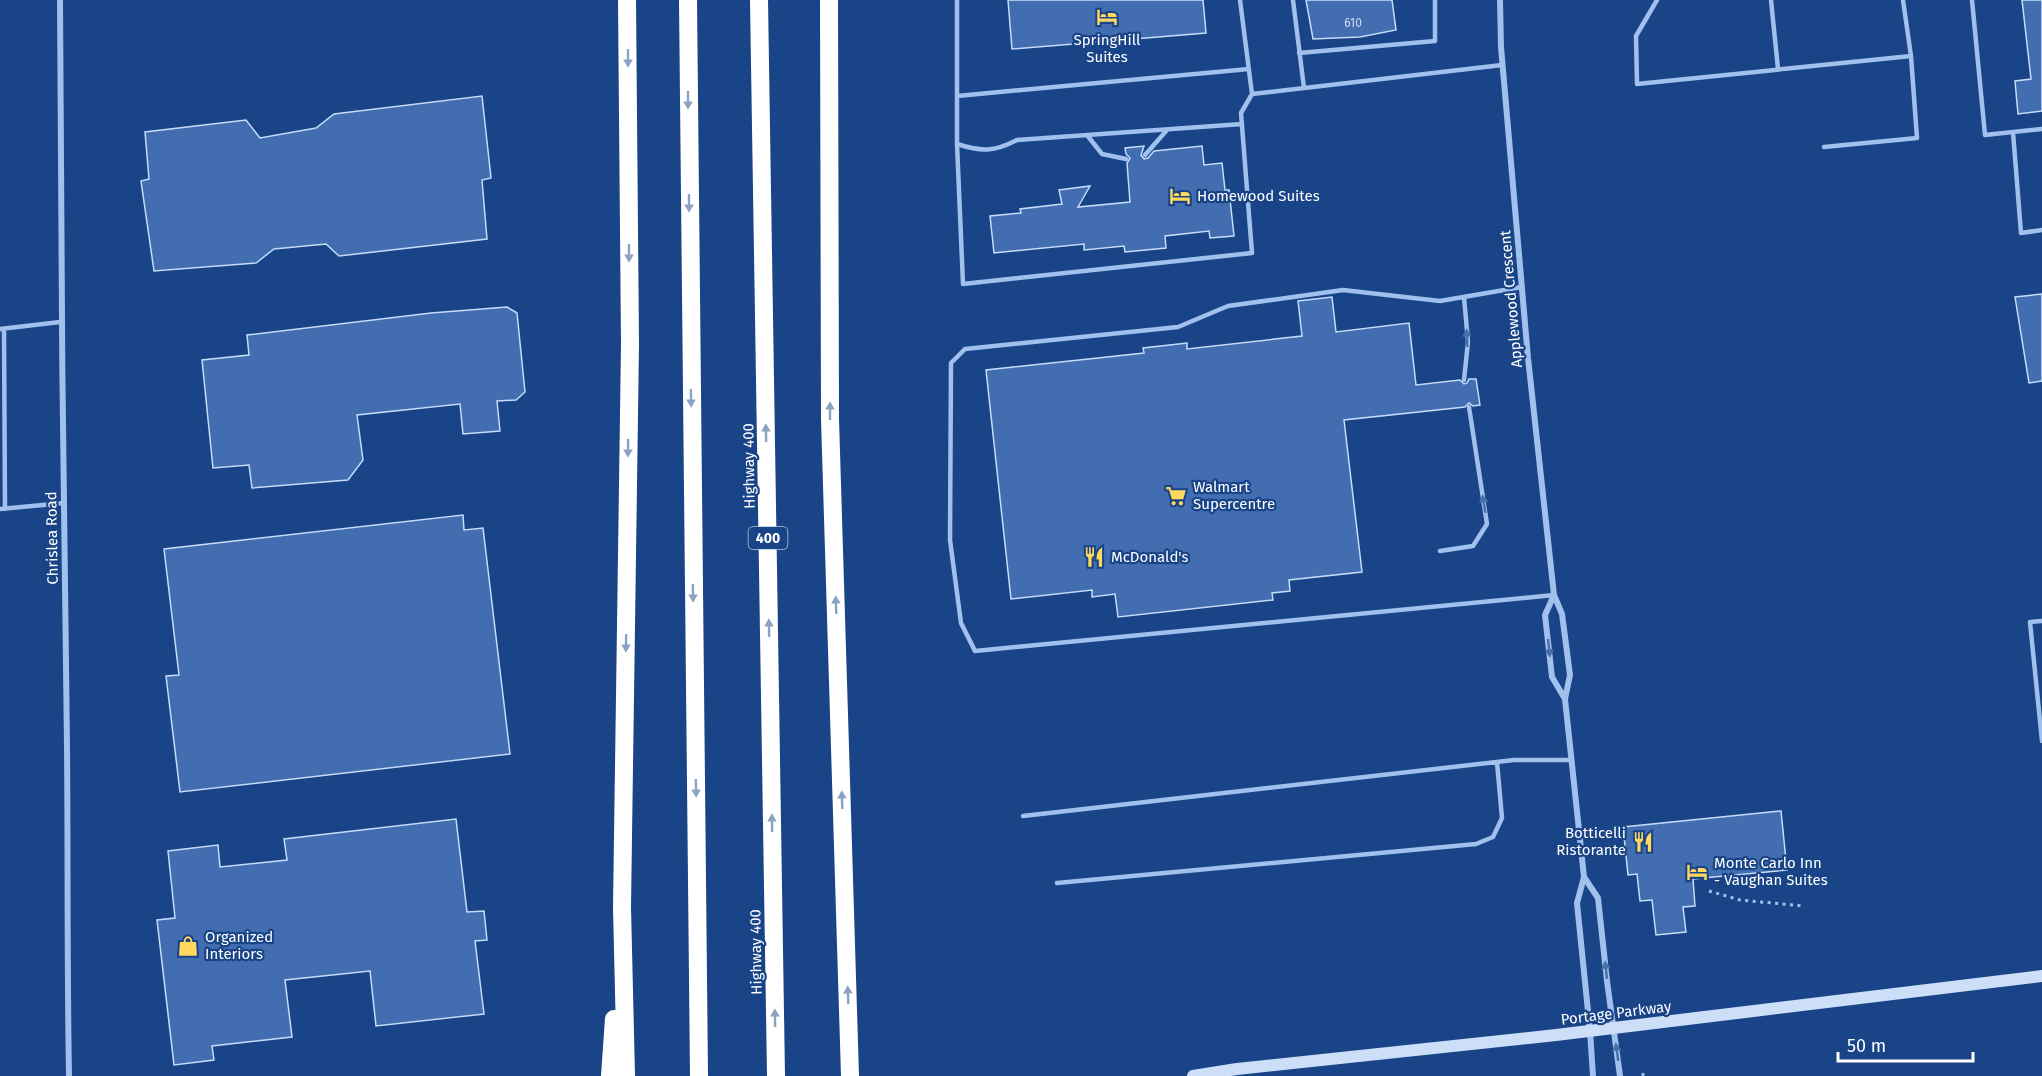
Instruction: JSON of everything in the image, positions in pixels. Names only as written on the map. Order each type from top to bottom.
[{"type":"highway","points":[[626,1076],[622,907],[630,344],[627,0]]},
{"type":"highway","points":[[688,0],[699,1076]]},
{"type":"highway","name":"Highway 400","points":[[759,0],[776,1076]]},
{"type":"highway","points":[[829,0],[830,419],[851,1076]]},
{"type":"highway","points":[[610,1076],[622,907]]},
{"type":"street","name":"Chrislea Road","points":[[60,0],[60,322],[64,503],[69,1076]]},
{"type":"street","name":"Applewood Crescent","points":[[1500,0],[1502,65],[1522,286],[1554,595],[1562,614],[1570,675],[1565,699],[1584,877],[1577,903],[1593,1076]]},
{"type":"street","name":"Applewood Crescent","points":[[1554,595],[1545,615],[1552,677],[1565,699]]},
{"type":"street","name":"Applewood Crescent","points":[[1584,877],[1598,898],[1620,1076]]},
{"type":"street","name":"Portage Parkway","points":[[1193,1076],[1237,1069],[1590,1031],[2042,976]]},
{"type":"lane","points":[[957,0],[957,144],[963,284],[1252,253],[1241,113],[1252,94],[1240,0]]},
{"type":"lane","points":[[1293,0],[1304,88]]},
{"type":"lane","points":[[1299,53],[1435,41],[1435,0]]},
{"type":"lane","points":[[1657,0],[1636,36],[1637,84],[1911,56]]},
{"type":"lane","points":[[1771,0],[1778,69]]},
{"type":"lane","points":[[1824,147],[1917,138],[1911,56],[1903,0]]},
{"type":"lane","points":[[1972,0],[1985,135],[2042,129]]},
{"type":"lane","points":[[1252,94],[1502,65]]},
{"type":"lane","points":[[957,96],[1249,69]]},
{"type":"lane","points":[[957,144],[977,151],[1001,149],[1017,140],[1242,124]]},
{"type":"lane","points":[[1145,155],[1167,129]]},
{"type":"lane","points":[[2013,132],[2020,233],[2042,230]]},
{"type":"lane","points":[[1087,135],[1102,154],[1126,159]]},
{"type":"lane","points":[[1522,286],[1440,301],[1343,290],[1228,306],[1178,327],[966,349],[951,363],[951,540],[961,622],[975,651],[1554,595]]},
{"type":"lane","points":[[1464,297],[1468,342],[1464,380]]},
{"type":"lane","points":[[60,322],[2,329],[3,509],[64,503]]},
{"type":"lane","points":[[1440,551],[1473,546],[1487,524],[1469,406]]},
{"type":"lane","points":[[2042,621],[2030,622],[2042,741]]},
{"type":"lane","points":[[1023,816],[1514,760],[1572,760]]},
{"type":"lane","points":[[1057,883],[1476,844],[1493,837],[1502,818],[1497,762]]},
{"type":"path","points":[[1709,891],[1740,900],[1803,906]]},
{"type":"building","name":"SpringHill Suites","points":[[1008,0],[1203,0],[1206,33],[1012,49]]},
{"type":"building","points":[[1306,0],[1392,0],[1396,30],[1360,37],[1313,39]]},
{"type":"building","points":[[2022,0],[2042,0],[2042,111],[2018,114],[2015,81],[2031,79]]},
{"type":"building","points":[[482,96],[491,178],[482,180],[487,239],[339,256],[326,244],[274,249],[256,263],[154,271],[141,181],[149,179],[145,132],[246,120],[260,138],[316,128],[334,114]]},
{"type":"building","name":"Homewood Suites","points":[[1144,146],[1141,155],[1144,159],[1154,151],[1202,146],[1204,165],[1222,163],[1225,190],[1229,190],[1234,236],[1210,238],[1209,231],[1165,236],[1166,248],[1125,252],[1124,246],[1084,250],[1084,244],[994,253],[990,216],[1021,213],[1020,209],[1062,204],[1059,190],[1090,186],[1078,207],[1130,202],[1127,163],[1130,158],[1125,148]]},
{"type":"building","points":[[2042,294],[2042,381],[2029,383],[2015,297]]},
{"type":"building","name":"Walmart Supercentre","points":[[1332,297],[1336,332],[1409,323],[1416,385],[1460,380],[1464,384],[1469,379],[1476,379],[1480,405],[1473,406],[1469,403],[1465,407],[1344,420],[1362,572],[1289,580],[1290,591],[1272,593],[1273,600],[1118,617],[1115,594],[1092,597],[1092,590],[1011,599],[986,370],[1144,353],[1143,348],[1187,343],[1187,349],[1302,336],[1298,301]]},
{"type":"building","points":[[507,307],[517,313],[525,392],[516,400],[497,401],[500,431],[463,434],[460,404],[357,415],[363,460],[348,480],[252,488],[249,465],[213,468],[202,360],[249,355],[247,335],[431,313]]},
{"type":"building","points":[[463,515],[464,530],[483,528],[510,754],[180,792],[166,676],[179,675],[164,549]]},
{"type":"building","name":"Monte Carlo Inn - Vaughan Suites","points":[[1781,811],[1787,870],[1693,879],[1695,906],[1683,907],[1686,932],[1656,935],[1652,900],[1640,901],[1637,874],[1628,875],[1623,827]]},
{"type":"building","points":[[456,819],[467,912],[484,911],[487,940],[475,941],[484,1014],[376,1026],[370,971],[285,980],[292,1037],[212,1046],[214,1060],[174,1065],[157,920],[175,918],[168,851],[218,845],[220,867],[287,860],[284,839]]},
{"type":"place","name":"SpringHill Suites","points":[[1107,17]]},
{"type":"place","name":"Homewood Suites","points":[[1180,196]]},
{"type":"place","name":"Walmart Supercentre","points":[[1176,496]]},
{"type":"place","name":"McDonald's","points":[[1094,557]]},
{"type":"place","name":"Botticelli Ristorante","points":[[1643,842]]},
{"type":"place","name":"Monte Carlo Inn - Vaughan Suites","points":[[1697,872]]},
{"type":"place","name":"Organized Interiors","points":[[188,946]]}]
